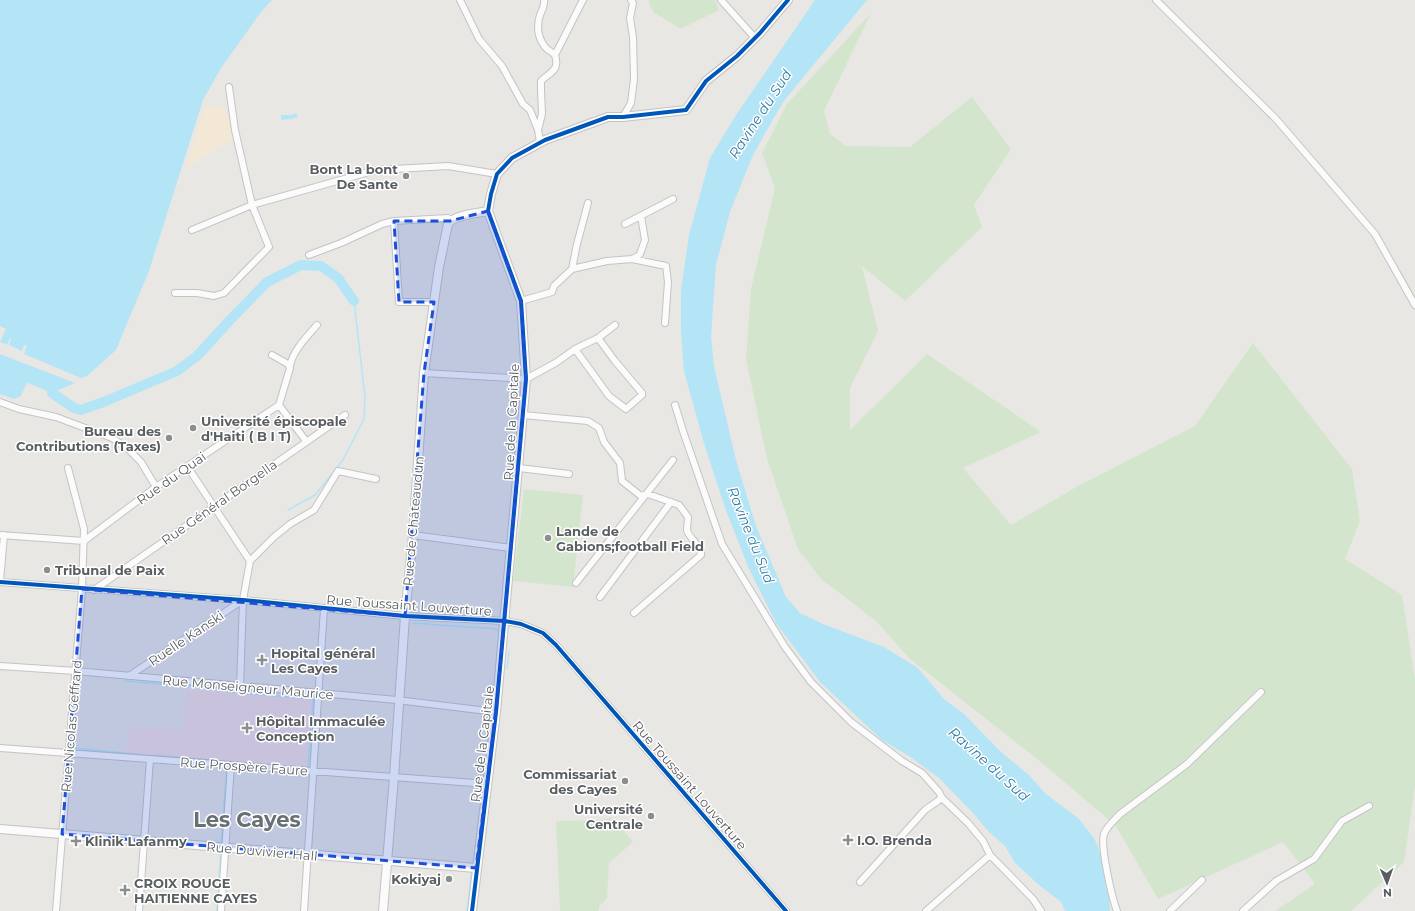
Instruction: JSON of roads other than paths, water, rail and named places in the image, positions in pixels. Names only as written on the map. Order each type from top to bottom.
[{"type":"street","points":[[460,0],[479,39],[502,66],[523,104],[530,110],[538,130],[540,142]]},
{"type":"street","points":[[544,0],[545,3],[538,25],[539,35],[547,49],[555,55]]},
{"type":"street","points":[[538,130],[542,114],[541,85],[543,79],[553,72],[556,61],[555,55],[583,0]]},
{"type":"street","points":[[623,117],[631,103],[634,79],[633,36],[630,18],[633,4],[631,0]]},
{"type":"street","points":[[721,0],[755,38]]},
{"type":"street","points":[[309,255],[382,224],[394,221],[448,218],[450,221],[456,217],[488,211],[497,174],[512,158],[540,142],[608,116],[623,117],[686,110],[706,81],[737,56],[788,0]]},
{"type":"street","points":[[1156,0],[1276,119],[1375,234],[1415,305]]},
{"type":"street","points":[[175,293],[197,293],[214,296],[224,293],[269,247],[252,205],[235,130],[229,87]]},
{"type":"street","points":[[192,230],[252,205],[376,170],[448,166],[497,174]]},
{"type":"street","points":[[625,224],[673,199]]},
{"type":"street","points":[[572,269],[576,244],[588,203]]},
{"type":"street","name":"Rue de la Capitale","points":[[472,911],[496,712],[512,548],[526,379],[522,301],[488,211]]},
{"type":"street","points":[[632,259],[640,254],[645,240],[642,216]]},
{"type":"street","points":[[394,221],[399,302],[434,302]]},
{"type":"street","name":"Rue de Châteaudun","points":[[383,911],[400,700],[405,616],[413,535],[424,373],[439,267],[448,224],[450,221]]},
{"type":"street","points":[[522,301],[552,292],[554,286],[572,269],[607,261],[632,259],[666,266],[668,282],[665,323]]},
{"type":"street","points":[[306,441],[279,405],[290,369],[291,359],[316,325]]},
{"type":"street","points":[[424,373],[526,379],[557,362],[575,349],[598,338],[615,325]]},
{"type":"street","points":[[575,349],[609,396],[626,409],[642,395],[642,393],[598,338]]},
{"type":"street","points":[[272,355],[290,366]]},
{"type":"street","points":[[0,402],[19,410],[56,417],[112,438],[127,448],[141,462],[156,487]]},
{"type":"street","points":[[676,404],[683,432],[722,544],[779,639],[803,672],[842,713],[870,737],[922,773],[939,792],[942,798],[980,837],[990,855],[1033,899],[1042,911]]},
{"type":"street","name":"Rue du Quai","points":[[84,541],[156,487],[279,405]]},
{"type":"street","name":"Rue Général Borgella","points":[[94,590],[345,415]]},
{"type":"street","points":[[523,415],[588,421],[594,424],[599,428],[604,442],[620,463],[622,482],[641,496],[648,494],[679,505],[688,516],[688,531],[700,548],[701,555],[634,613]]},
{"type":"street","points":[[576,583],[673,460]]},
{"type":"street","points":[[187,466],[250,561]]},
{"type":"street","name":"Rue Nicolas Geffrard","points":[[56,911],[68,752],[76,671],[84,541],[84,529],[68,468]]},
{"type":"street","points":[[519,468],[569,474]]},
{"type":"street","points":[[240,687],[242,600],[250,561],[274,537],[290,524],[314,510],[338,471],[376,479]]},
{"type":"street","points":[[600,597],[671,502]]},
{"type":"street","points":[[0,581],[2,535],[84,541]]},
{"type":"street","points":[[413,535],[512,548]]},
{"type":"street","name":"Rue Toussaint Louverture","points":[[0,581],[94,590],[242,600],[405,616],[505,621],[521,624],[543,633],[556,645],[786,911]]},
{"type":"street","name":"Ruelle Kanski","points":[[129,676],[242,600]]},
{"type":"street","points":[[304,911],[309,855],[324,609]]},
{"type":"street","name":"Rue Monseigneur Maurice","points":[[0,666],[76,671],[318,694],[400,700],[496,712]]},
{"type":"street","points":[[1117,911],[1112,900],[1106,865],[1103,840],[1104,833],[1120,814],[1187,764],[1261,692]]},
{"type":"street","name":"Rue Prospère Faure","points":[[0,748],[488,784]]},
{"type":"street","points":[[139,911],[150,759]]},
{"type":"street","points":[[221,911],[230,765]]},
{"type":"street","points":[[860,882],[925,810],[942,798]]},
{"type":"street","points":[[1243,911],[1276,881],[1314,859],[1342,821],[1369,806]]},
{"type":"street","name":"Rue Duvivier Hall","points":[[0,829],[476,868]]},
{"type":"street","points":[[926,911],[990,855]]},
{"type":"street","points":[[1170,911],[1202,880]]},
{"type":"water","points":[[0,0],[272,0],[261,12],[221,68],[203,100],[149,271],[116,350],[87,376],[81,378],[75,383],[52,393],[28,383],[26,384],[21,396],[14,399],[0,394]]},
{"type":"water","name":"Ravine du Sud","points":[[815,0],[867,0],[783,102],[753,155],[730,212],[716,265],[711,337],[714,366],[736,460],[756,526],[786,597],[800,613],[823,624],[884,647],[918,668],[944,699],[964,714],[1001,752],[1029,775],[1046,794],[1078,818],[1094,838],[1098,847],[1106,871],[1105,885],[1109,896],[1110,911],[1065,911],[1061,902],[1039,885],[1015,863],[1005,846],[989,832],[939,778],[909,756],[882,740],[820,682],[776,623],[749,569],[725,508],[703,440],[684,371],[681,333],[681,290],[689,235],[710,158],[736,115]]},
{"type":"water","points":[[296,113],[298,117],[281,120],[281,115],[291,115]]},
{"type":"waterway","points":[[52,393],[74,408],[81,410],[177,371],[197,356],[267,282],[301,265],[321,266],[338,278],[354,301]]},
{"type":"waterway","points":[[288,510],[315,495],[343,460],[364,419],[365,397],[354,301]]},
{"type":"waterway","points":[[418,533],[421,477]]},
{"type":"waterway","points":[[413,623],[496,629],[500,632]]},
{"type":"waterway","points":[[507,668],[509,651]]},
{"type":"waterway","points":[[125,681],[313,699],[308,768]]},
{"type":"waterway","points":[[483,783],[489,735]]},
{"type":"waterway","points":[[74,748],[144,755]]},
{"type":"waterway","points":[[155,755],[280,766]]},
{"type":"waterway","points":[[221,843],[227,767]]},
{"type":"waterway","points":[[473,864],[483,787]]},
{"type":"waterway","points":[[217,911],[221,849]]},
{"type":"waterway","points":[[467,911],[472,870]]},
{"type":"place","name":"Bont La bont De Sante","points":[[406,176]]},
{"type":"place","name":"Université épiscopale d'Haiti ( B I T)","points":[[193,428]]},
{"type":"place","name":"Bureau des Contributions (Taxes)","points":[[169,438]]},
{"type":"place","name":"Lande de Gabions;football Field","points":[[548,538]]},
{"type":"place","name":"Tribunal de Paix","points":[[47,570]]},
{"type":"place","name":"Hopital général Les Cayes","points":[[262,660]]},
{"type":"place","name":"Hôpital Immaculée Conception","points":[[247,728]]},
{"type":"place","name":"Commissariat des Cayes","points":[[625,781]]},
{"type":"place","name":"Université Centrale","points":[[651,816]]},
{"type":"place","name":"I.O. Brenda","points":[[848,840]]},
{"type":"place","name":"Klinik Lafanmy","points":[[76,841]]},
{"type":"place","name":"Kokiyaj","points":[[449,879]]},
{"type":"place","name":"CROIX ROUGE HAITIENNE CAYES","points":[[125,890]]},
{"type":"district","name":"Les Cayes","points":[[247,819]]}]
